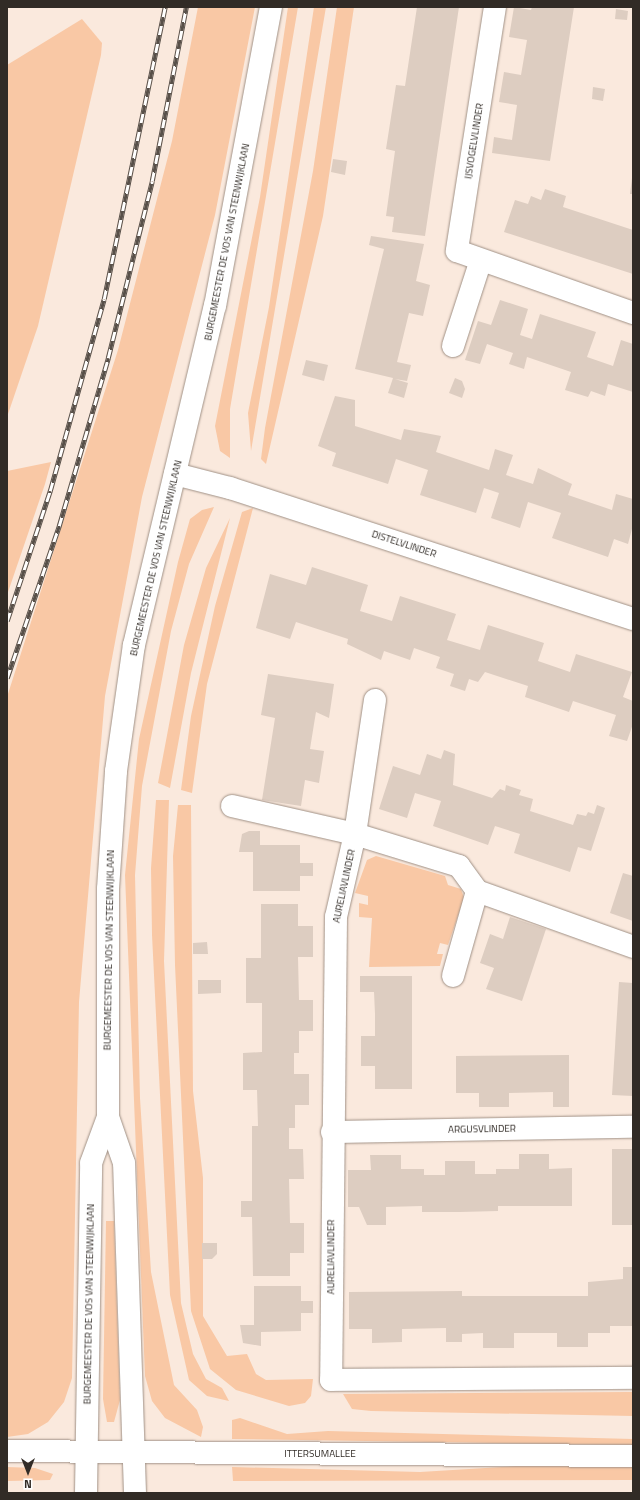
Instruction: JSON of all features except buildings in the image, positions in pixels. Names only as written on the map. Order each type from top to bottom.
[{"type":"street","name":"BURGEMEESTER DE VOS VAN STEENWIJKLAAN","points":[[135,1493],[136,1452],[124,1163],[108,1117],[108,889],[116,771],[134,645],[215,306],[271,7]]},
{"type":"street","name":"IJSVOGELVLINDER","points":[[494,7],[457,251],[633,313]]},
{"type":"street","points":[[453,346],[481,260]]},
{"type":"street","name":"DISTELVLINDER","points":[[175,474],[235,489],[633,619]]},
{"type":"street","name":"AURELIAVLINDER","points":[[375,700],[355,834],[336,917],[332,1132],[331,1380],[633,1378]]},
{"type":"street","points":[[232,806],[355,834],[459,866],[477,892],[633,947]]},
{"type":"street","points":[[453,976],[477,892]]},
{"type":"street","name":"BURGEMEESTER DE VOS VAN STEENWIJKLAAN","points":[[86,1493],[91,1163],[108,1117]]},
{"type":"street","name":"ARGUSVLINDER","points":[[332,1132],[633,1127]]},
{"type":"street","name":"ITTERSUMALLEE","points":[[7,1451],[633,1456]]},
{"type":"shaded area","points":[[198,7],[255,7],[215,215],[142,497],[105,696],[79,1002],[72,1378],[64,1402],[48,1422],[28,1434],[7,1437],[7,697],[118,350],[172,141]]},
{"type":"shaded area","points":[[288,7],[298,7],[230,409],[230,458],[220,451],[215,426],[260,197]]},
{"type":"shaded area","points":[[314,7],[326,7],[251,451],[248,413],[269,307]]},
{"type":"shaded area","points":[[337,7],[354,7],[323,216],[266,464],[261,459],[265,428],[313,171]]},
{"type":"shaded area","points":[[82,19],[102,43],[101,55],[38,326],[7,417],[7,65]]},
{"type":"shaded area","points":[[51,462],[45,484],[7,595],[7,471]]},
{"type":"shaded area","points":[[214,507],[189,564],[171,631],[142,786],[135,875],[140,1098],[151,1272],[174,1385],[197,1410],[203,1427],[201,1437],[165,1418],[152,1401],[145,1376],[125,875],[139,739],[178,562],[190,519],[202,510]]},
{"type":"shaded area","points":[[253,508],[207,684],[192,793],[181,790],[191,716],[215,606],[242,512]]},
{"type":"shaded area","points":[[230,518],[191,673],[170,788],[158,783],[184,645],[206,568]]},
{"type":"shaded area","points":[[156,800],[169,800],[164,961],[181,1303],[193,1354],[206,1379],[222,1388],[229,1401],[207,1396],[189,1380],[170,1295],[152,935],[151,868]]},
{"type":"shaded area","points":[[178,805],[191,805],[193,1091],[203,1178],[203,1316],[227,1356],[247,1354],[256,1374],[266,1380],[313,1379],[311,1396],[305,1403],[289,1406],[236,1390],[210,1369],[191,1311],[175,965],[173,856]]},
{"type":"shaded area","points":[[376,856],[445,876],[448,885],[461,889],[464,898],[448,945],[440,943],[437,954],[443,954],[440,966],[369,967],[372,918],[359,917],[359,903],[368,905],[368,896],[355,893],[367,860]]},
{"type":"shaded area","points":[[106,1221],[114,1221],[120,1400],[114,1422],[107,1422],[103,1399]]},
{"type":"shaded area","points":[[633,1392],[633,1416],[371,1411],[352,1409],[343,1394]]},
{"type":"shaded area","points":[[240,1418],[287,1434],[328,1431],[633,1439],[633,1445],[232,1439],[232,1420]]},
{"type":"shaded area","points":[[564,1463],[633,1464],[633,1480],[233,1481],[232,1467],[420,1472]]},
{"type":"shaded area","points":[[7,1467],[35,1468],[53,1474],[50,1480],[7,1481]]},
{"type":"railway","points":[[7,621],[50,491],[104,299],[165,7]]},
{"type":"railway","points":[[7,678],[59,526],[108,358],[152,181],[186,7]]}]
